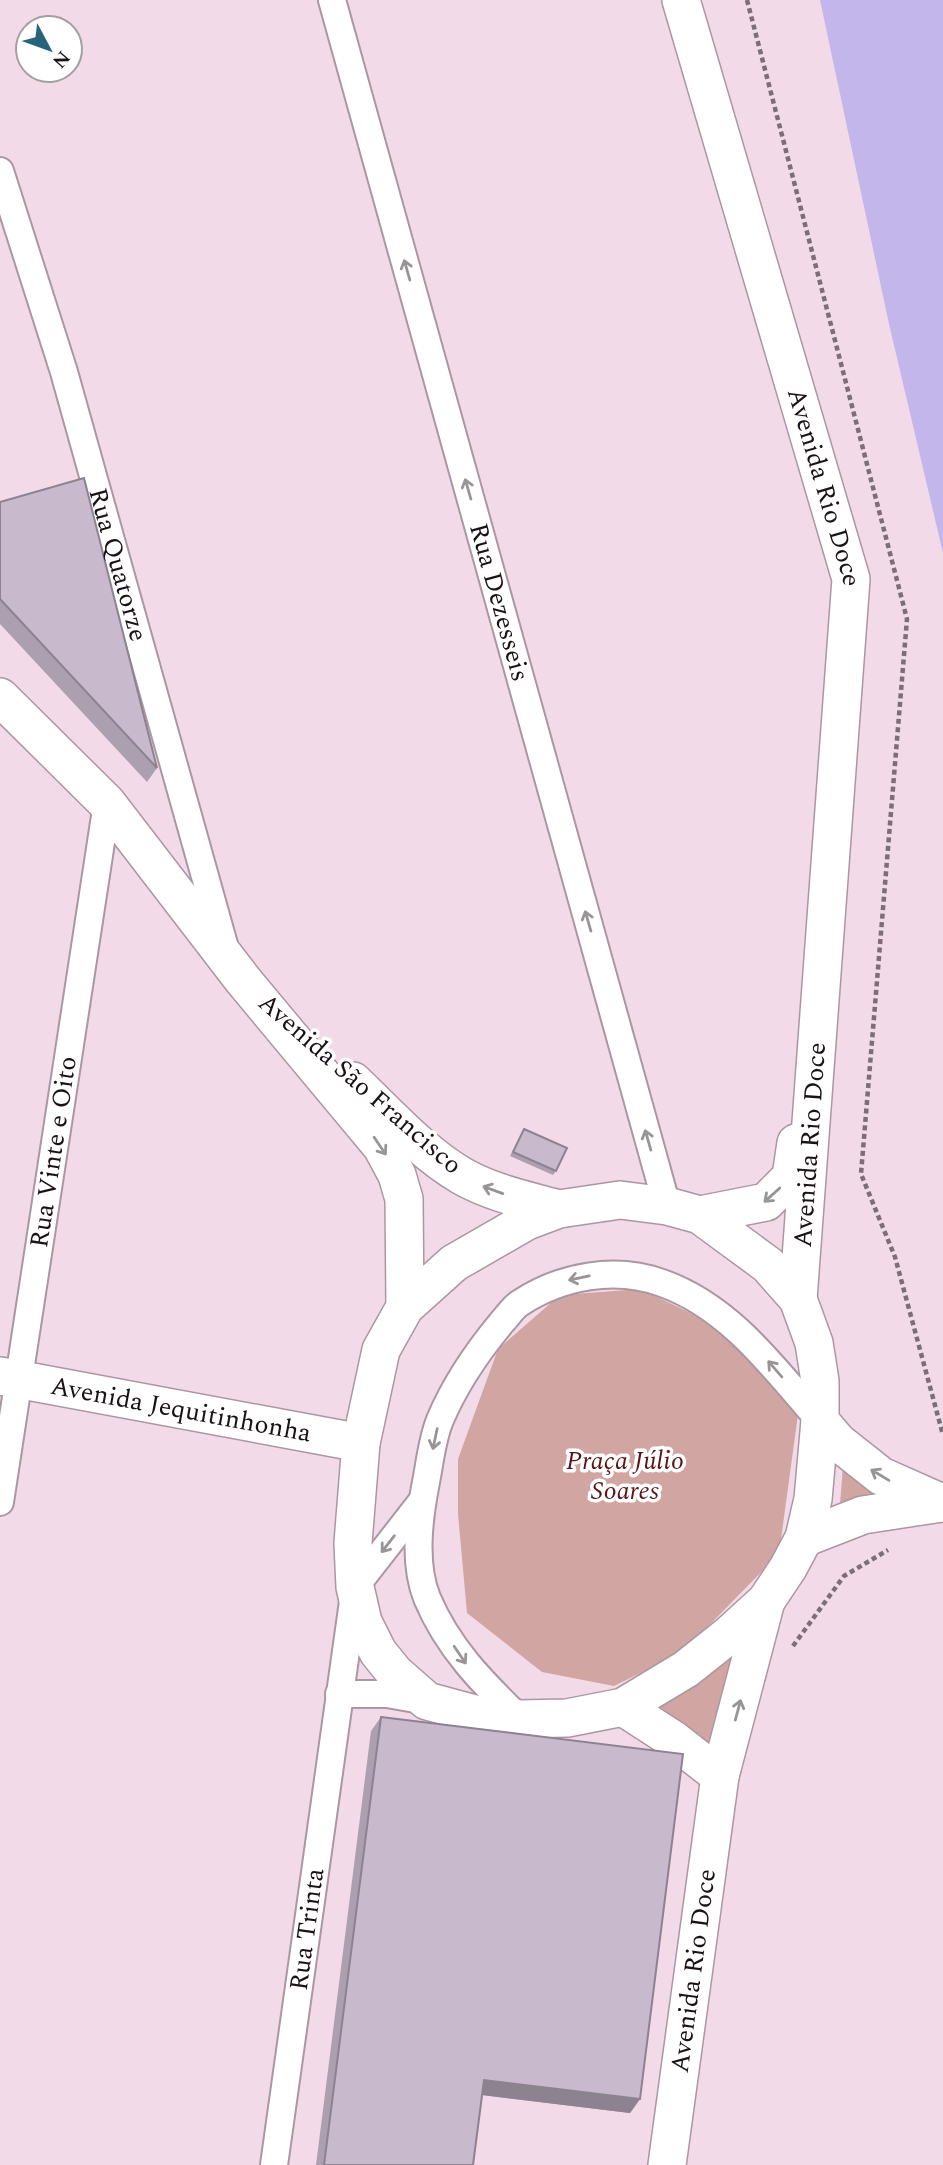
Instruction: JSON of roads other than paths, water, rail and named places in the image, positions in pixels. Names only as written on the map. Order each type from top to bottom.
[{"type":"street","name":"Rua Dezesseis","points":[[332,0],[683,1210]]},
{"type":"street","name":"Avenida Rio Doce","points":[[681,0],[851,579],[798,1300]]},
{"type":"street","name":"Rua Quatorze","points":[[0,171],[64,372],[236,970]]},
{"type":"street","name":"Avenida São Francisco","points":[[0,697],[107,803],[236,970],[382,1147],[397,1175],[404,1199],[405,1307]]},
{"type":"street","name":"Rua Vinte e Oito","points":[[0,1502],[9,1378],[107,803]]},
{"type":"street","name":"Avenida São Francisco","points":[[236,970],[432,1154],[462,1176],[489,1189],[559,1209]]},
{"type":"street","name":"Avenida Rio Doce","points":[[683,1210],[766,1202],[791,1177],[821,990]]},
{"type":"street","points":[[339,1694],[387,1694],[427,1700],[475,1714],[520,1719],[567,1718],[623,1707],[686,1669],[766,1601],[804,1538],[813,1499],[820,1421],[820,1381],[814,1343],[798,1300],[768,1265],[683,1210],[620,1200],[559,1209],[527,1221],[454,1263],[405,1307],[381,1350],[360,1443],[353,1543],[355,1587],[363,1622],[378,1652],[395,1673],[427,1700]]},
{"type":"street","points":[[520,1719],[471,1670],[444,1631],[426,1596],[419,1558],[422,1502],[439,1423],[463,1373],[518,1304],[554,1285],[584,1275],[627,1276],[662,1283],[704,1304],[733,1325],[759,1351],[838,1442],[881,1476],[943,1503]]},
{"type":"street","name":"Avenida Jequitinhonha","points":[[9,1378],[360,1443]]},
{"type":"street","points":[[355,1587],[422,1502]]},
{"type":"street","points":[[804,1538],[863,1515],[943,1503]]},
{"type":"street","name":"Rua Trinta","points":[[274,2165],[355,1587]]},
{"type":"street","name":"Avenida Rio Doce","points":[[667,2165],[720,1776],[766,1601]]},
{"type":"street","points":[[623,1707],[674,1740],[720,1776]]},
{"type":"park label","name":"Praça Júlio Soares","points":[[625,1476]]}]
